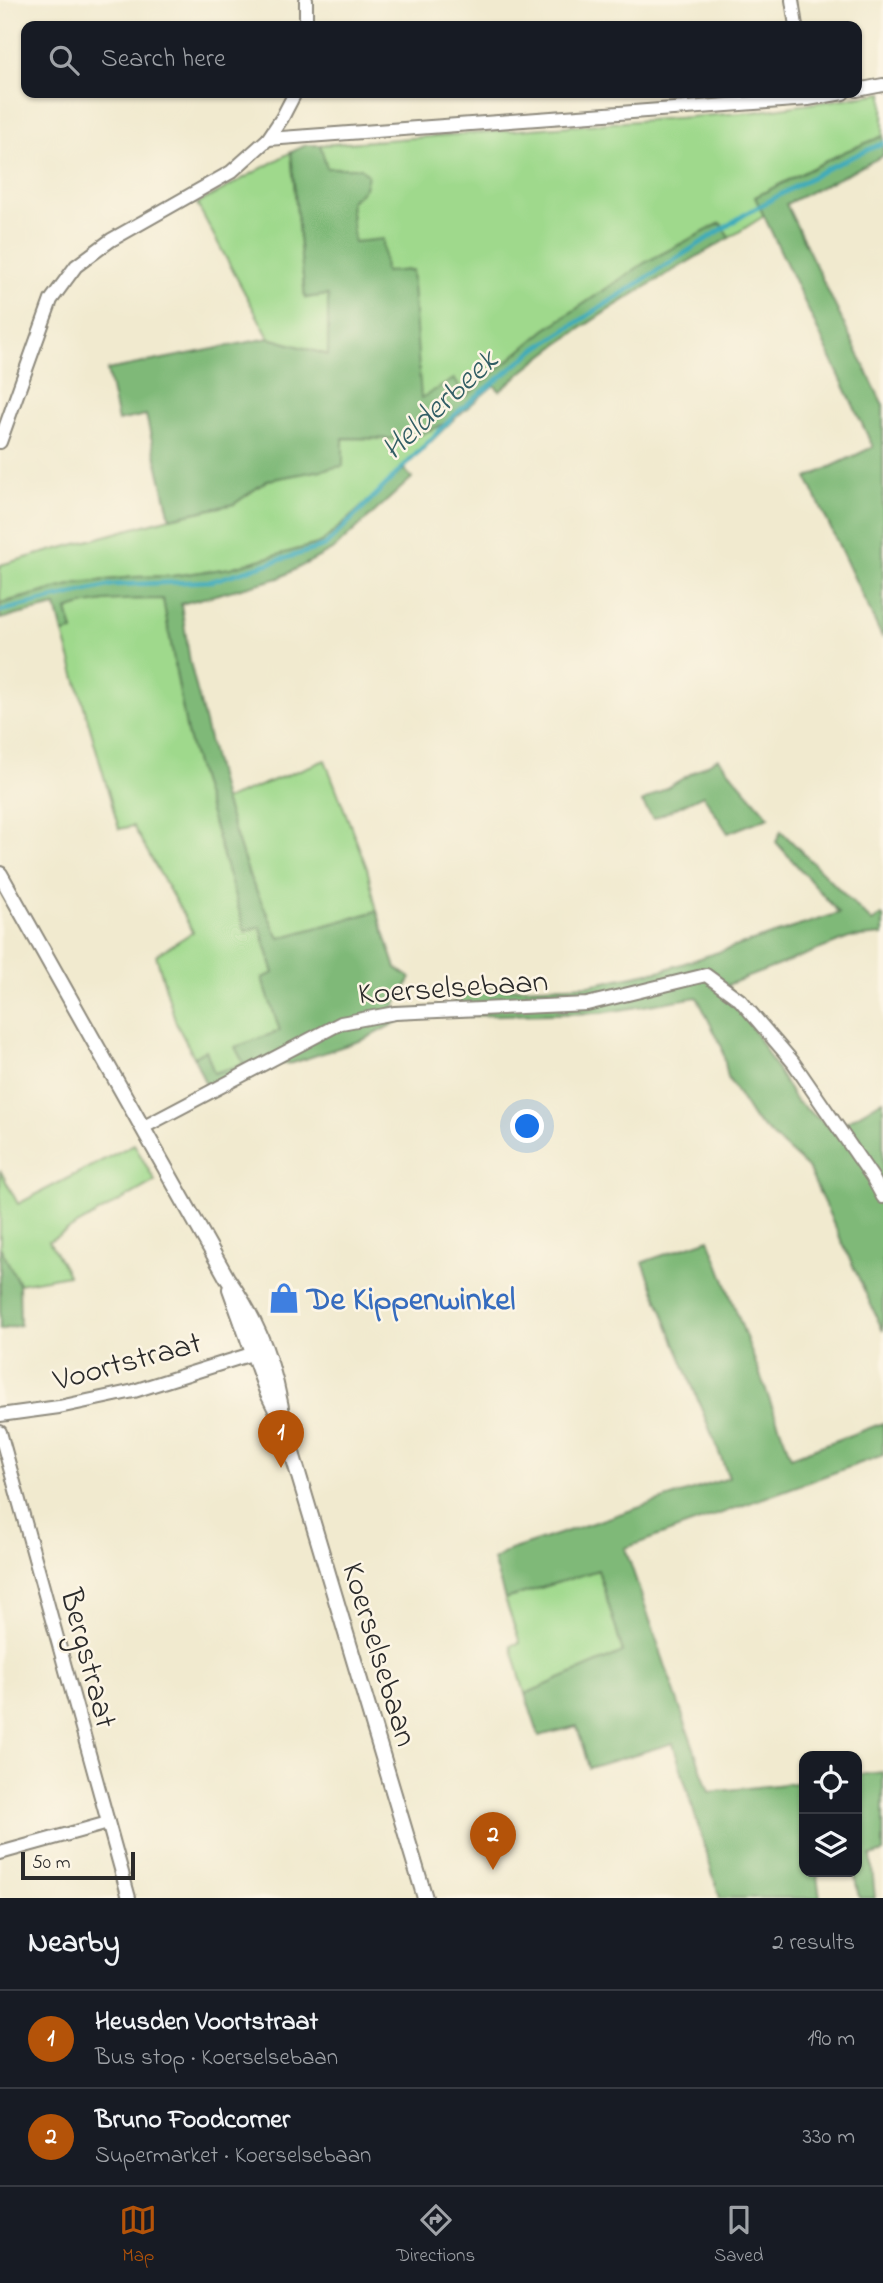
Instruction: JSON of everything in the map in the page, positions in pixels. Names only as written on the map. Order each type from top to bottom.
[{"type":"street","points":[[306,0],[306,21]]},
{"type":"street","points":[[792,0],[795,21]]},
{"type":"street","points":[[862,89],[883,85]]},
{"type":"street","points":[[0,442],[51,300],[76,266],[111,240],[231,172],[268,139],[292,98]]},
{"type":"street","points":[[268,139],[783,98]]},
{"type":"street","name":"Koerselsebaan","points":[[0,874],[227,1278],[247,1306],[260,1351],[279,1389],[284,1426],[425,1898]]},
{"type":"street","name":"Koerselsebaan","points":[[142,1128],[341,1023],[395,1013],[587,1004],[706,975],[740,1000],[793,1062],[883,1197]]},
{"type":"street","name":"Voortstraat","points":[[0,1415],[59,1407],[134,1391],[260,1351]]},
{"type":"street","name":"Bergstraat","points":[[0,1432],[129,1898]]},
{"type":"street","points":[[0,1853],[108,1823]]},
{"type":"green space","points":[[883,93],[883,136],[844,152],[755,197],[764,216],[729,238],[720,223],[646,262],[545,330],[466,397],[420,398],[412,270],[385,272],[354,243],[350,202],[365,188],[361,168],[327,168],[320,145],[754,112]]},
{"type":"green space","points":[[883,136],[883,156],[786,204],[883,405],[883,639],[807,478],[873,447],[755,197],[844,152]]},
{"type":"green space","points":[[306,145],[320,145],[327,168],[361,168],[368,175],[365,188],[350,202],[354,242],[383,239],[385,272],[412,270],[421,398],[454,379],[466,396],[545,330],[646,262],[721,223],[729,238],[582,328],[500,391],[494,385],[453,420],[410,439],[343,438],[343,466],[268,480],[234,504],[170,518],[146,415],[118,421],[107,370],[269,338],[328,355],[328,295],[305,298],[291,152]]},
{"type":"green space","points":[[291,152],[305,298],[329,295],[329,355],[269,338],[197,204]]},
{"type":"green space","points":[[453,420],[382,490],[321,543],[230,568],[172,576],[78,583],[0,603],[0,565],[170,518],[234,504],[268,480],[342,466],[343,438],[410,439]]},
{"type":"green space","points":[[404,469],[412,478],[334,549],[279,578],[181,604],[190,662],[224,800],[250,878],[279,938],[377,911],[396,968],[411,978],[388,1017],[406,1017],[365,1039],[293,1063],[269,1065],[208,1090],[194,1057],[206,1050],[214,1073],[244,1064],[235,1047],[280,1031],[262,978],[274,973],[260,927],[245,931],[187,733],[163,599],[102,602],[67,610],[73,631],[63,633],[56,606],[0,619],[0,604],[78,583],[172,576],[230,568],[321,543]]},
{"type":"green space","points":[[163,599],[187,733],[245,930],[260,926],[274,974],[262,978],[280,1031],[236,1047],[244,1064],[214,1074],[206,1050],[194,1057],[176,1023],[156,955],[193,932],[133,826],[119,829],[63,633],[73,630],[67,610],[102,601]]},
{"type":"green space","points":[[718,758],[769,817],[728,833],[703,795],[653,819],[642,802]]},
{"type":"green space","points":[[325,760],[367,868],[377,911],[279,939],[250,878],[224,800]]},
{"type":"green space","points":[[781,831],[872,922],[882,915],[883,935],[849,938],[727,985],[795,1100],[833,1130],[883,1100],[883,1331],[808,1168],[754,1119],[728,1078],[722,1047],[697,997],[602,1013],[455,1016],[454,991],[589,985],[663,970],[839,913],[776,842]]},
{"type":"green space","points":[[134,1144],[155,1181],[49,1241],[68,1275],[19,1284],[0,1247],[0,1170],[18,1204]]},
{"type":"green space","points":[[709,1239],[791,1457],[883,1423],[883,1455],[625,1548],[709,1792],[799,1783],[799,1877],[817,1877],[820,1898],[720,1898],[673,1743],[589,1768],[577,1726],[539,1736],[525,1694],[623,1652],[598,1570],[505,1599],[493,1560],[507,1551],[729,1478],[643,1262]]},
{"type":"green space","points":[[0,1247],[19,1284],[20,1325],[0,1330]]},
{"type":"green space","points":[[598,1570],[623,1652],[525,1694],[511,1645],[520,1643],[505,1599]]},
{"type":"green space","points":[[883,1772],[883,1852],[871,1856],[875,1898],[859,1898],[855,1877],[862,1877],[862,1774]]},
{"type":"waterway","name":"Helderbeek","points":[[0,611],[112,585],[212,581],[325,546],[460,410],[533,351],[744,215],[828,168],[883,143]]},
{"type":"place","name":"De Kippenwinkel","points":[[284,1298]]},
{"type":"place","name":"Heusden Voortstraat","points":[[281,1468]]},
{"type":"place","name":"Bruno Foodcorner","points":[[493,1870]]}]
